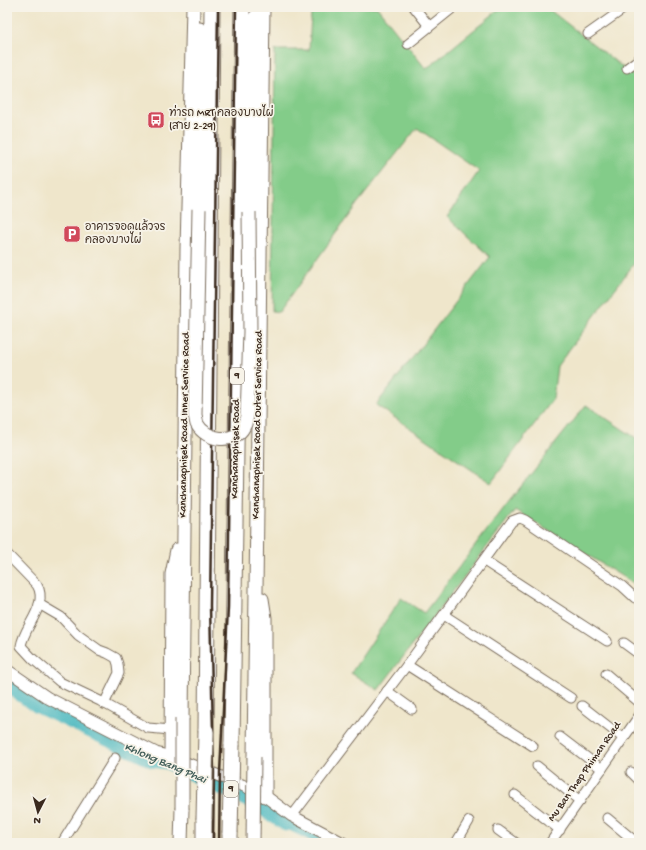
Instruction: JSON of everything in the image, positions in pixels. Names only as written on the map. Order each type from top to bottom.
[{"type":"highway","points":[[204,843],[212,7]]},
{"type":"highway","name":"Kanchanaphisek Road","points":[[230,838],[242,7]]},
{"type":"main road","name":"Kanchanaphisek Road Inner Service Road","points":[[181,843],[183,521],[187,248],[193,7]]},
{"type":"main road","points":[[199,7],[202,61],[195,415],[197,424],[204,433],[219,439],[232,437],[237,434],[244,427],[247,416],[250,332],[250,65],[256,7]]},
{"type":"main road","name":"Kanchanaphisek Road Outer Service Road","points":[[253,843],[263,7]]},
{"type":"main road","points":[[171,757],[172,574],[183,521]]},
{"type":"main road","points":[[256,563],[265,618],[265,796]]},
{"type":"street","points":[[414,7],[429,26]]},
{"type":"street","points":[[408,44],[454,7]]},
{"type":"street","points":[[588,34],[626,7]]},
{"type":"street","points":[[628,68],[639,59]]},
{"type":"street","points":[[292,816],[407,665],[512,521],[520,518],[526,520],[622,586],[635,598]]},
{"type":"street","points":[[7,554],[41,591],[39,604],[22,638],[21,646],[33,659],[60,682],[148,728],[171,730]]},
{"type":"street","points":[[484,561],[607,642]]},
{"type":"street","points":[[39,604],[61,617],[78,635],[93,646],[116,658],[119,673],[104,704]]},
{"type":"street","points":[[444,615],[571,698]]},
{"type":"street","points":[[624,643],[639,654]]},
{"type":"street","points":[[407,665],[533,746]]},
{"type":"street","points":[[7,670],[48,698],[156,753],[171,757],[242,785],[265,796],[292,816],[343,843]]},
{"type":"street","points":[[606,674],[639,702]]},
{"type":"street","points":[[387,691],[412,708]]},
{"type":"street","points":[[582,706],[623,738]]},
{"type":"street","name":"Mu Ban Thep Phiman Road","points":[[550,843],[639,716]]},
{"type":"street","points":[[560,738],[602,769]]},
{"type":"street","points":[[62,843],[115,758]]},
{"type":"street","points":[[537,766],[580,800]]},
{"type":"street","points":[[630,772],[639,780]]},
{"type":"street","points":[[515,795],[560,830]]},
{"type":"street","points":[[608,818],[637,843]]},
{"type":"street","points":[[456,843],[469,820]]},
{"type":"street","points":[[498,830],[516,843]]},
{"type":"green space","points":[[317,7],[377,7],[426,69],[502,7],[546,7],[639,80],[639,257],[557,366],[553,399],[491,483],[376,405],[490,257],[447,217],[479,171],[417,128],[357,204],[279,312],[272,311],[275,50],[309,50],[311,14]]},
{"type":"green space","points":[[586,405],[639,440],[639,587],[515,510],[378,690],[351,673],[401,598],[424,613],[507,504]]},
{"type":"waterway","name":"Khlong Bang Phai","points":[[7,685],[38,706],[152,760],[167,762],[256,804],[286,824]]},
{"type":"waterway","name":"Khlong Bang Phai","points":[[286,824],[324,843]]},
{"type":"railway","points":[[213,843],[214,773],[210,606],[218,7]]},
{"type":"railway","points":[[219,843],[220,773],[228,607],[236,7]]},
{"type":"place","name":"ท่ารถ MRT คลองบางไผ่ (สาย 2-29)","points":[[156,120]]},
{"type":"place","name":"อาคารจอดแล้วจร คลองบางไผ่","points":[[72,234]]}]
